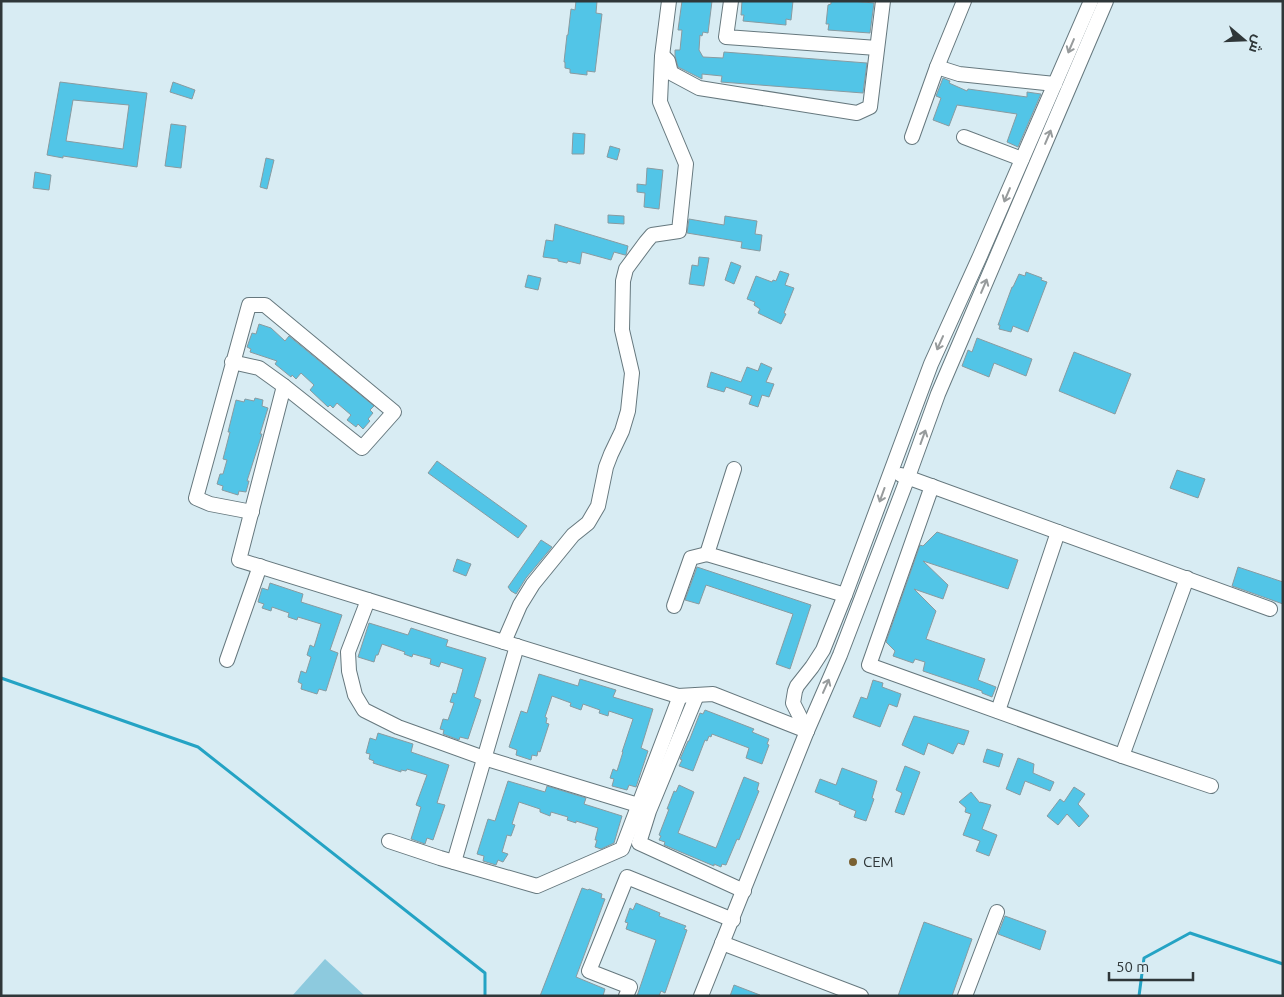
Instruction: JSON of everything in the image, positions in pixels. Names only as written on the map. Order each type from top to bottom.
[{"type":"street","points":[[454,862],[484,758],[520,605],[533,584],[573,535],[588,523],[598,506],[606,467],[622,431],[628,411],[632,373],[622,330],[622,281],[626,269],[652,236],[679,231],[686,164],[660,102],[662,56],[669,1]]},
{"type":"street","points":[[731,1],[726,37],[877,48]]},
{"type":"street","points":[[662,56],[668,61],[671,72],[699,88],[857,114],[870,107],[882,1]]},
{"type":"street","points":[[912,137],[937,66],[964,1]]},
{"type":"street","points":[[807,731],[793,703],[795,691],[823,650],[931,364],[1090,1]]},
{"type":"street","points":[[701,996],[807,731],[840,655],[938,394],[1106,1]]},
{"type":"street","points":[[937,66],[959,74],[1055,84]]},
{"type":"street","points":[[964,137],[1022,158]]},
{"type":"street","points":[[232,362],[259,368],[362,448],[394,412],[266,305],[248,305],[232,362],[196,498],[210,504],[252,512]]},
{"type":"street","points":[[284,386],[239,560],[678,696],[713,694],[807,731]]},
{"type":"street","points":[[707,554],[734,469]]},
{"type":"street","points":[[891,471],[1270,609]]},
{"type":"street","points":[[932,486],[870,664],[1122,756],[1211,786]]},
{"type":"street","points":[[998,711],[1058,532]]},
{"type":"street","points":[[674,606],[691,558],[707,554],[845,595]]},
{"type":"street","points":[[227,660],[260,566]]},
{"type":"street","points":[[1122,756],[1187,578]]},
{"type":"street","points":[[368,600],[348,652],[349,671],[355,695],[364,710],[398,727],[484,758],[638,805]]},
{"type":"street","points":[[697,695],[649,811],[638,843],[744,891]]},
{"type":"street","points":[[389,840],[454,862],[537,886],[622,849],[680,696]]},
{"type":"street","points":[[626,996],[630,987],[589,971],[626,878],[732,920]]},
{"type":"street","points":[[965,996],[997,912]]},
{"type":"street","points":[[722,943],[861,996]]},
{"type":"shaded area","points":[[325,959],[365,996],[292,996]]},
{"type":"building","points":[[576,1],[597,1],[596,13],[602,14],[595,72],[587,71],[587,75],[570,73],[570,69],[565,68],[564,62],[571,9],[575,10]]},
{"type":"building","points":[[682,1],[712,1],[708,33],[703,32],[702,36],[700,35],[699,50],[703,57],[723,58],[724,52],[867,63],[863,93],[721,82],[722,76],[702,74],[702,79],[678,67],[675,50],[680,50],[682,30],[678,30]]},
{"type":"building","points":[[742,1],[793,1],[791,20],[786,19],[786,25],[743,21],[744,15],[741,15]]},
{"type":"building","points":[[831,1],[874,3],[870,33],[828,30],[829,24],[826,24],[828,5],[831,4]]},
{"type":"building","points":[[943,78],[950,81],[949,83],[967,91],[968,89],[1027,97],[1027,92],[1041,94],[1018,147],[1007,142],[1017,114],[957,105],[949,126],[933,120],[941,98],[936,96]]},
{"type":"building","points":[[60,82],[147,93],[137,167],[47,155]],"holes":[[[73,100],[129,105],[123,149],[66,141]]]},
{"type":"building","points":[[173,82],[195,90],[192,99],[170,92]]},
{"type":"building","points":[[171,124],[186,126],[181,168],[165,166]]},
{"type":"building","points":[[573,133],[585,134],[584,154],[572,154]]},
{"type":"building","points":[[610,146],[620,149],[617,160],[607,157]]},
{"type":"building","points":[[266,158],[274,160],[267,189],[260,187]]},
{"type":"building","points":[[647,168],[663,170],[659,209],[644,207],[645,193],[637,192],[637,184],[646,185]]},
{"type":"building","points":[[35,172],[51,175],[49,190],[33,188]]},
{"type":"building","points":[[608,215],[624,216],[624,224],[608,223]]},
{"type":"building","points":[[725,216],[757,221],[755,234],[762,235],[760,251],[741,248],[742,242],[687,233],[689,219],[724,225]]},
{"type":"building","points":[[555,224],[628,246],[626,255],[614,252],[611,260],[582,252],[580,264],[543,257],[546,240],[553,241]]},
{"type":"building","points":[[699,257],[709,258],[704,286],[689,284],[692,265],[698,266]]},
{"type":"building","points":[[731,262],[741,266],[734,284],[725,280]]},
{"type":"building","points":[[780,271],[789,274],[785,285],[794,288],[781,324],[758,313],[760,309],[754,305],[755,302],[747,299],[756,276],[772,282],[773,280],[776,281]]},
{"type":"building","points":[[1026,272],[1047,282],[1028,332],[1013,326],[1011,332],[999,329],[1000,325],[998,325],[1012,287],[1019,274],[1025,276]]},
{"type":"building","points":[[528,275],[541,278],[538,290],[525,287]]},
{"type":"building","points":[[259,324],[271,328],[285,341],[289,336],[374,406],[370,410],[373,413],[368,419],[370,421],[363,429],[358,424],[356,427],[347,420],[351,415],[337,403],[333,408],[330,405],[328,407],[310,390],[314,385],[301,373],[296,379],[292,375],[291,377],[275,364],[277,361],[250,352],[251,349],[247,347],[252,333],[256,334]]},
{"type":"building","points":[[977,338],[1032,359],[1026,376],[994,363],[989,377],[962,366],[968,350],[972,352]]},
{"type":"building","points":[[1074,352],[1131,374],[1115,414],[1059,391]]},
{"type":"building","points":[[761,363],[772,368],[766,382],[774,384],[769,397],[762,395],[758,407],[749,404],[752,396],[726,387],[724,392],[707,387],[711,372],[741,382],[747,367],[758,371]]},
{"type":"building","points":[[255,398],[263,400],[262,406],[268,408],[247,481],[249,481],[246,492],[239,491],[238,495],[222,490],[223,486],[217,484],[220,474],[223,474],[227,460],[223,459],[236,400],[244,402],[245,399],[254,401]]},
{"type":"building","points":[[437,461],[527,526],[518,538],[428,473]]},
{"type":"building","points":[[1177,470],[1205,479],[1198,498],[1170,488]]},
{"type":"building","points":[[937,532],[1018,560],[1008,589],[923,561],[948,585],[943,599],[914,589],[936,611],[926,639],[985,659],[978,680],[996,687],[992,697],[982,693],[982,691],[923,671],[925,662],[915,659],[913,663],[893,656],[895,651],[886,642],[920,545],[923,546]]},
{"type":"building","points":[[541,540],[552,547],[526,578],[516,594],[508,587]]},
{"type":"building","points":[[457,559],[471,564],[466,576],[453,571]]},
{"type":"building","points":[[697,567],[811,605],[790,669],[776,664],[793,614],[706,585],[699,604],[685,600]]},
{"type":"building","points":[[1238,567],[1283,582],[1283,604],[1232,586]]},
{"type":"building","points":[[270,583],[303,594],[301,602],[342,615],[330,650],[338,653],[326,691],[319,689],[317,694],[301,689],[302,684],[298,682],[301,671],[306,673],[311,657],[307,655],[310,645],[314,647],[321,624],[298,617],[297,620],[288,617],[289,613],[272,607],[271,611],[262,608],[264,604],[258,602],[262,588],[268,590]]},
{"type":"building","points":[[369,623],[408,635],[411,628],[448,640],[446,646],[486,658],[474,697],[481,700],[468,739],[460,737],[459,740],[443,734],[444,730],[440,729],[443,719],[448,720],[454,703],[450,702],[453,693],[456,694],[463,669],[441,662],[439,667],[430,664],[431,659],[413,654],[412,657],[404,654],[405,652],[382,644],[374,662],[358,657]]},
{"type":"building","points":[[539,674],[578,686],[580,679],[616,690],[613,697],[653,709],[641,748],[648,751],[636,787],[629,785],[627,790],[612,786],[614,779],[610,778],[613,769],[617,771],[633,719],[609,711],[608,716],[599,713],[600,710],[583,704],[581,710],[570,706],[571,703],[552,696],[545,717],[547,718],[546,723],[549,724],[537,756],[532,755],[531,760],[516,755],[517,750],[509,747],[521,711],[527,713]]},
{"type":"building","points":[[873,680],[883,683],[882,687],[901,694],[897,707],[889,704],[880,727],[853,717],[861,697],[867,699]]},
{"type":"building","points":[[705,710],[754,729],[752,732],[769,739],[767,744],[769,745],[762,764],[746,758],[749,748],[712,734],[707,741],[705,740],[693,771],[679,766],[682,760],[680,759],[700,713],[703,714]]},
{"type":"building","points":[[914,716],[969,731],[964,745],[958,743],[953,754],[928,743],[924,755],[902,745]]},
{"type":"building","points":[[378,733],[413,744],[411,752],[449,765],[437,803],[445,805],[433,840],[427,838],[425,844],[411,839],[421,807],[416,805],[427,775],[407,769],[406,771],[401,770],[401,772],[373,763],[374,761],[369,759],[370,754],[366,753],[370,738],[376,740]]},
{"type":"building","points":[[987,749],[1003,754],[999,767],[983,762]]},
{"type":"building","points":[[1018,758],[1034,764],[1033,773],[1054,782],[1050,791],[1025,781],[1020,795],[1006,789]]},
{"type":"building","points":[[905,766],[920,772],[904,815],[895,812],[902,793],[896,790]]},
{"type":"building","points":[[842,768],[877,781],[872,798],[874,799],[866,821],[854,817],[856,811],[815,792],[820,779],[836,785]]},
{"type":"building","points":[[744,777],[759,783],[757,790],[759,791],[739,840],[737,839],[726,865],[722,864],[721,867],[714,864],[714,866],[664,845],[665,842],[659,840],[661,836],[659,835],[669,809],[667,809],[674,791],[676,792],[679,785],[694,792],[678,833],[716,848]]},
{"type":"building","points":[[508,781],[545,792],[547,786],[586,798],[584,804],[622,816],[614,843],[601,849],[595,847],[598,828],[567,820],[568,817],[551,812],[550,816],[540,812],[540,809],[519,802],[512,824],[515,825],[511,836],[507,835],[502,852],[508,854],[503,862],[498,860],[496,865],[483,861],[484,856],[477,854],[488,819],[495,821]]},
{"type":"building","points":[[1074,787],[1085,794],[1078,804],[1089,816],[1079,827],[1067,814],[1058,825],[1047,816],[1060,799],[1064,802]]},
{"type":"building","points":[[971,792],[980,803],[991,805],[982,829],[997,835],[989,856],[976,851],[980,841],[963,835],[971,814],[965,812],[966,808],[959,802]]},
{"type":"building","points":[[582,888],[602,894],[601,898],[605,899],[576,977],[605,989],[603,996],[540,996]]},
{"type":"building","points":[[636,903],[660,913],[659,916],[686,926],[684,929],[687,930],[665,993],[661,991],[659,996],[637,996],[656,940],[626,929],[628,923],[625,922],[630,908],[633,910]]},
{"type":"building","points":[[1005,916],[1046,931],[1040,950],[998,934]]},
{"type":"building","points":[[924,922],[972,939],[952,996],[898,996]]},
{"type":"building","points":[[734,985],[760,995],[760,996],[730,996]]},
{"type":"waterway","points":[[1,678],[198,747],[485,973],[485,996]]},
{"type":"waterway","points":[[1139,996],[1144,958],[1190,933],[1283,964]]},
{"type":"place","name":"CEM","points":[[853,862]]}]
